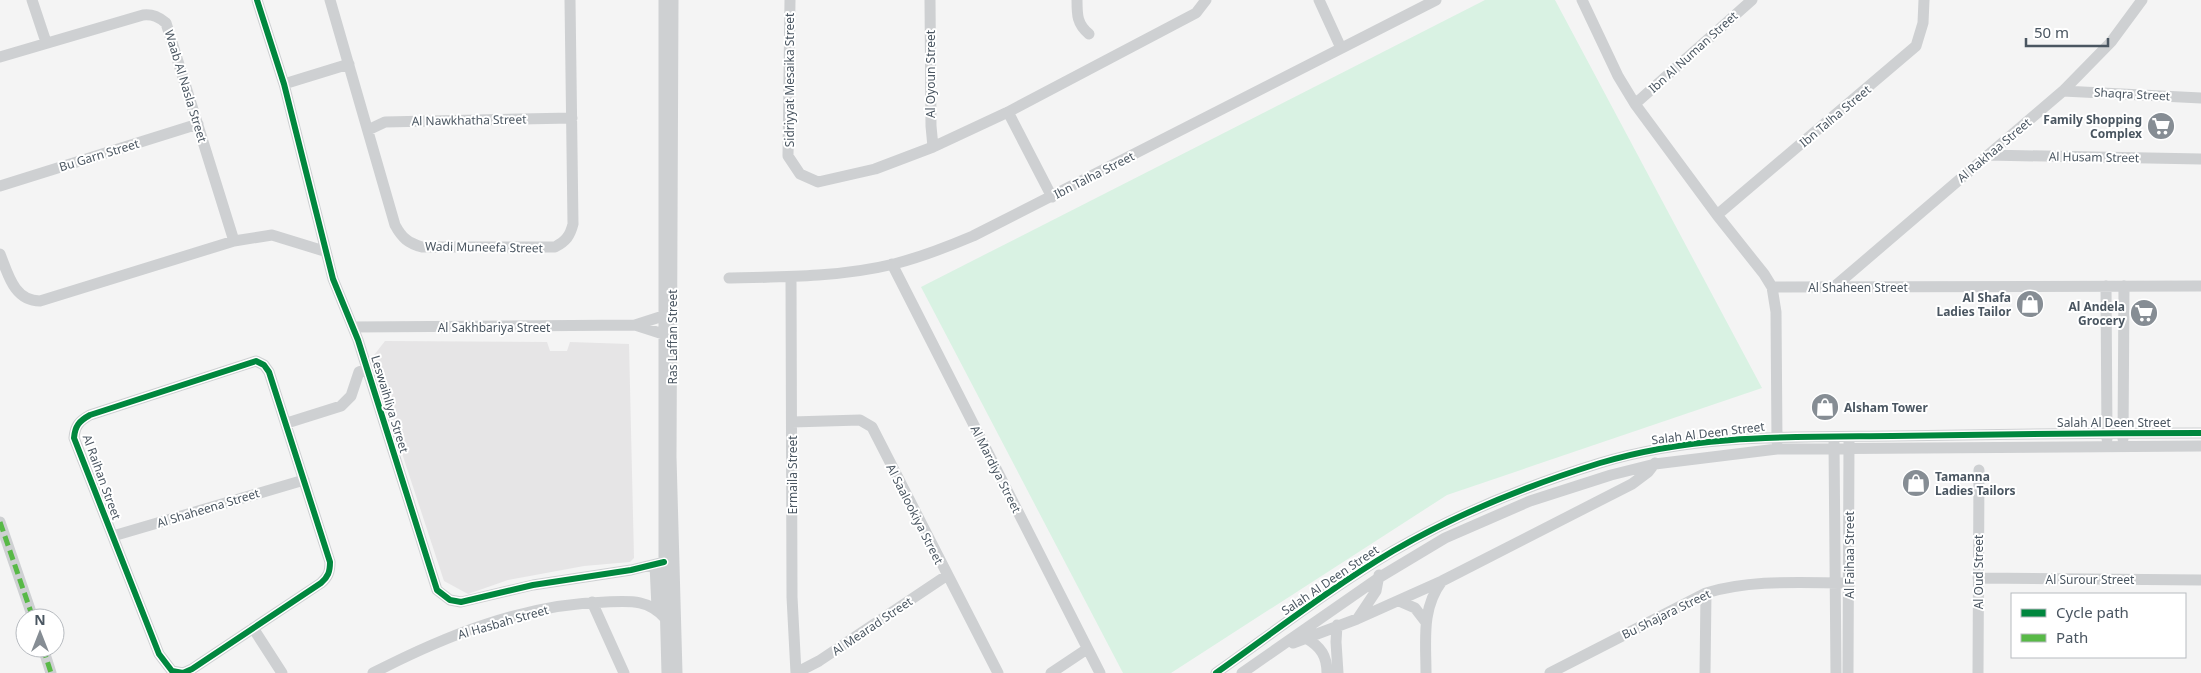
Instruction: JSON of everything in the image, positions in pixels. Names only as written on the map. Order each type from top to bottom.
[{"type":"street","points":[[32,0],[46,42]]},
{"type":"street","name":"Leswaihliya Street","points":[[257,0],[284,84],[324,250],[333,279],[354,327],[437,590],[445,598],[456,602],[564,579],[660,564]]},
{"type":"street","name":"Wadi Muneefa Street","points":[[330,0],[395,225],[402,238],[411,244],[422,246],[555,247],[565,242],[571,233],[573,224],[570,0]]},
{"type":"street","name":"Ras Laffan Street","points":[[664,0],[660,564],[661,614],[667,673]]},
{"type":"street","name":"Ras Laffan Street","points":[[673,0],[671,466],[676,673]]},
{"type":"street","name":"Sidriyyat Mesaika Street","points":[[790,0],[788,156],[800,174],[818,182],[832,181],[875,169],[933,148],[1008,112],[1196,13],[1206,0]]},
{"type":"street","name":"Al Oyoun Street","points":[[930,0],[931,126],[933,148]]},
{"type":"street","points":[[1077,0],[1077,16],[1080,26],[1089,34]]},
{"type":"street","points":[[1319,0],[1341,48]]},
{"type":"street","name":"Ibn Talha Street","points":[[730,278],[791,277],[860,270],[892,264],[934,252],[973,236],[1052,197],[1436,0]]},
{"type":"street","points":[[1582,0],[1618,76],[1635,104],[1716,215],[1764,274],[1772,288],[1776,312],[1777,449]]},
{"type":"street","name":"Ibn Al Numan Street","points":[[1635,104],[1752,0]]},
{"type":"street","name":"Ibn Talha Street","points":[[1716,215],[1916,46],[1923,23],[1924,0]]},
{"type":"street","name":"Al Rakhaa Street","points":[[1834,287],[2063,91],[2111,42],[2142,0]]},
{"type":"street","name":"Waab Al Nasla Street","points":[[0,56],[143,15],[152,14],[160,18],[166,23],[234,241]]},
{"type":"street","points":[[284,84],[349,64]]},
{"type":"street","name":"Shaqra Street","points":[[2063,91],[2201,98]]},
{"type":"street","points":[[1008,112],[1052,197]]},
{"type":"street","name":"Al Nawkhatha Street","points":[[368,130],[385,122],[572,118]]},
{"type":"street","name":"Bu Garn Street","points":[[0,186],[198,124]]},
{"type":"street","name":"Al Husam Street","points":[[1987,156],[2201,160]]},
{"type":"street","points":[[0,254],[12,286],[25,298],[40,301],[234,241],[272,235],[324,250]]},
{"type":"street","name":"Al Mardiya Street","points":[[892,264],[1100,673]]},
{"type":"street","name":"Ermaila Street","points":[[791,277],[792,597],[796,673]]},
{"type":"street","points":[[2106,286],[2107,446]]},
{"type":"street","points":[[2122,446],[2124,286]]},
{"type":"street","name":"Al Shaheen Street","points":[[1772,288],[2201,286]]},
{"type":"street","name":"Al Sakhbariya Street","points":[[354,327],[635,325],[663,316]]},
{"type":"street","name":"Al Sakhbariya Street","points":[[635,325],[663,334]]},
{"type":"street","name":"Al Raihan Street","points":[[256,361],[264,365],[269,372],[286,423],[330,562],[327,578],[192,669],[183,673],[172,671],[158,654],[74,438],[79,421],[90,415],[256,361]]},
{"type":"street","points":[[286,423],[341,406],[351,396],[359,372],[366,369]]},
{"type":"street","name":"Al Saalookiya Street","points":[[792,422],[860,420],[872,428],[946,576],[998,673]]},
{"type":"street","name":"Salah Al Deen Street","points":[[1216,673],[1368,568],[1415,539],[1489,504],[1601,463],[1652,450],[1689,444],[1777,436],[2201,433]]},
{"type":"street","name":"Al Faihaa Street","points":[[1834,436],[1836,673]]},
{"type":"street","name":"Al Faihaa Street","points":[[1848,436],[1850,583],[1848,673]]},
{"type":"street","name":"Salah Al Deen Street","points":[[1242,673],[1380,577],[1446,538],[1530,501],[1611,475],[1655,464],[1777,449],[2201,446]]},
{"type":"street","points":[[1652,450],[1655,464]]},
{"type":"street","name":"Salah Al Deen Street","points":[[1282,645],[1356,619],[1442,581],[1632,484],[1655,464]]},
{"type":"street","name":"Al Oud Street","points":[[1978,673],[1979,470]]},
{"type":"street","name":"Al Shaheena Street","points":[[112,536],[304,480]]},
{"type":"street","points":[[0,522],[30,608]]},
{"type":"street","points":[[1356,619],[1376,591],[1380,577],[1377,570],[1368,568]]},
{"type":"street","name":"Al Mearad Street","points":[[796,673],[819,661],[946,576]]},
{"type":"street","name":"Al Surour Street","points":[[1978,578],[2201,580]]},
{"type":"street","points":[[1426,673],[1425,621],[1429,604],[1442,581]]},
{"type":"street","name":"Bu Shajara Street","points":[[1550,673],[1706,593],[1732,585],[1761,583],[1850,583]]},
{"type":"street","points":[[1705,673],[1706,593]]},
{"type":"street","points":[[1399,601],[1415,608],[1425,621]]},
{"type":"street","points":[[592,602],[624,673]]},
{"type":"street","name":"Al Hasbah Street","points":[[373,673],[417,651],[472,629],[532,612],[592,602],[643,602],[661,614]]},
{"type":"street","points":[[1338,625],[1336,642],[1338,673]]},
{"type":"street","points":[[253,628],[282,673]]},
{"type":"street","points":[[1306,638],[1316,644],[1324,654],[1327,673]]},
{"type":"street","points":[[1051,673],[1087,649]]},
{"type":"street","points":[[46,658],[51,673]]},
{"type":"street","points":[[1571,662],[1576,673]]},
{"type":"shaded area","points":[[385,341],[547,342],[550,351],[567,351],[570,342],[629,344],[634,558],[630,562],[584,566],[508,580],[468,594],[444,581],[371,359]]},
{"type":"green space","points":[[1485,0],[1555,0],[1762,388],[1447,495],[1171,673],[1123,673],[921,287]]},
{"type":"marked path","points":[[0,522],[30,608]]},
{"type":"marked path","points":[[46,658],[51,673]]},
{"type":"cycle path","points":[[257,0],[284,84],[333,279],[358,340],[437,590],[450,600],[461,602],[533,585],[631,570],[664,562]]},
{"type":"cycle path","points":[[256,361],[264,365],[269,372],[330,562],[329,571],[321,583],[192,669],[183,673],[172,671],[159,654],[74,438],[75,430],[80,422],[90,415],[256,361]]},
{"type":"cycle path","points":[[1216,673],[1348,579],[1417,537],[1520,491],[1600,463],[1636,454],[1708,442],[1782,437],[2201,433]]},
{"type":"place","name":"Family Shopping Complex","points":[[2161,126]]},
{"type":"place","name":"Al Shafa Ladies Tailor","points":[[2030,304]]},
{"type":"place","name":"Al Andela Grocery","points":[[2144,313]]},
{"type":"place","name":"Alsham Tower","points":[[1825,407]]},
{"type":"place","name":"Tamanna Ladies Tailors","points":[[1916,483]]}]
